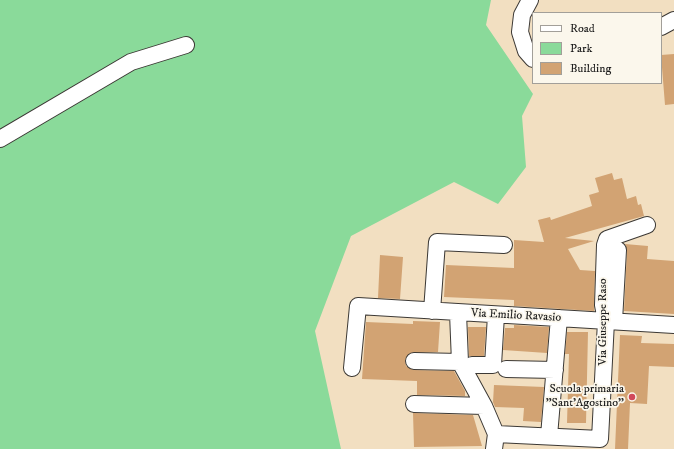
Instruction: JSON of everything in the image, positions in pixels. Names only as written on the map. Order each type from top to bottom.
[{"type":"street","points":[[530,0],[522,14],[520,32],[526,51],[532,57]]},
{"type":"street","points":[[662,26],[674,20]]},
{"type":"street","points":[[0,139],[131,62],[186,45]]},
{"type":"street","name":"Via Giuseppe Raso","points":[[495,441],[549,436],[600,439],[610,321],[603,305],[605,245],[607,239],[647,225]]},
{"type":"street","points":[[432,311],[438,242],[504,244]]},
{"type":"street","points":[[610,321],[618,250]]},
{"type":"street","name":"Via Emilio Ravasio","points":[[352,368],[358,306],[458,313],[674,324]]},
{"type":"street","points":[[458,313],[466,363],[484,406],[495,441]]},
{"type":"street","points":[[414,361],[493,365],[496,315]]},
{"type":"street","points":[[549,436],[560,318]]},
{"type":"street","points":[[506,369],[555,370]]},
{"type":"street","points":[[414,404],[484,406]]},
{"type":"green space","points":[[0,0],[491,0],[486,25],[533,94],[522,116],[526,167],[498,204],[454,182],[351,236],[315,331],[341,449],[0,449]]},
{"type":"building","points":[[674,54],[674,104],[665,105],[662,55]]},
{"type":"building","points":[[612,173],[614,180],[622,178],[627,199],[636,196],[638,205],[641,204],[644,216],[565,238],[594,241],[568,249],[580,270],[595,271],[594,311],[514,306],[514,300],[444,297],[446,265],[514,268],[514,240],[544,242],[538,220],[550,217],[551,220],[592,206],[589,195],[599,192],[595,178]]},
{"type":"building","points":[[625,244],[648,246],[647,259],[674,261],[674,314],[624,311],[627,251]]},
{"type":"building","points":[[380,255],[403,257],[400,299],[378,298]]},
{"type":"building","points":[[413,321],[440,322],[438,352],[410,353],[405,360],[406,366],[414,370],[454,371],[465,391],[465,396],[417,395],[417,381],[362,379],[366,322],[413,324]]},
{"type":"building","points":[[514,325],[549,327],[547,353],[503,350],[505,328],[514,328]]},
{"type":"building","points":[[468,327],[486,327],[484,356],[469,356]]},
{"type":"building","points":[[567,332],[588,332],[586,423],[567,423],[569,354],[565,354]]},
{"type":"building","name":"Scuola primaria \"Sant'Agostino\"","points":[[620,335],[642,336],[641,343],[674,344],[674,367],[649,366],[647,404],[630,403],[628,449],[615,449]]},
{"type":"building","points":[[494,385],[544,387],[541,422],[523,421],[524,408],[495,407],[493,402]]},
{"type":"building","points":[[413,413],[473,415],[482,446],[414,447]]},
{"type":"place","name":"Scuola primaria \"Sant'Agostino\"","points":[[632,397]]}]
